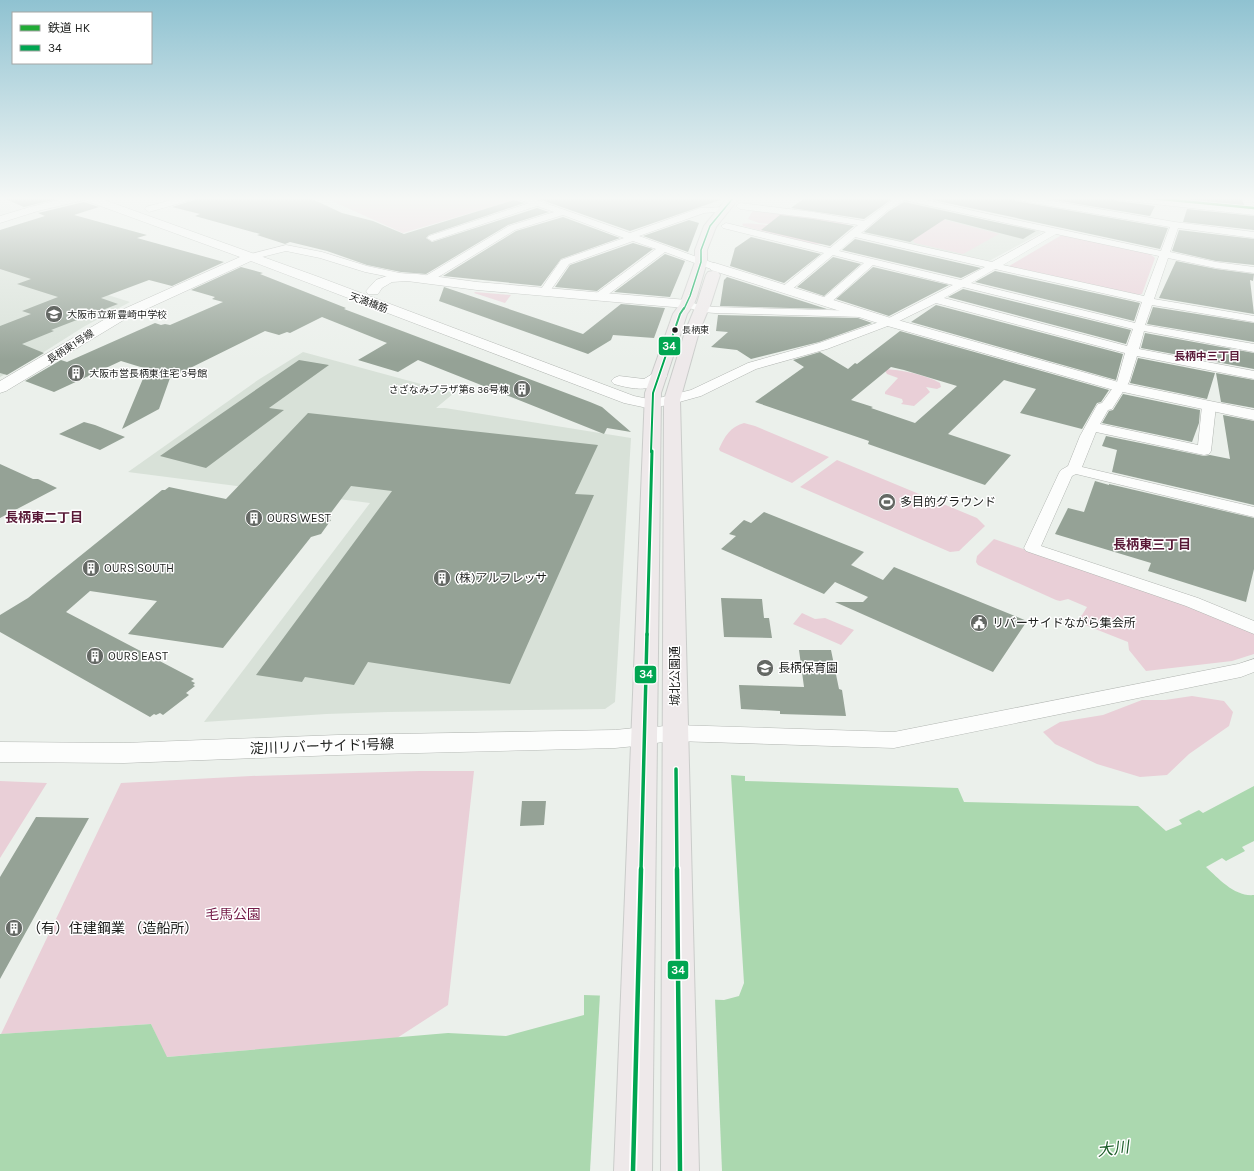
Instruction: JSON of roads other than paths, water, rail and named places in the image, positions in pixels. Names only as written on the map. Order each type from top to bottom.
[{"type":"main road","name":"城北公園通","points":[[702,252],[708,264]]},
{"type":"main road","name":"城北公園通","points":[[680,1171],[675,733],[659,399],[692,332],[694,307],[708,264],[717,252]]},
{"type":"main road","name":"城北公園通","points":[[633,1171],[642,821],[659,376],[680,314],[694,307]]},
{"type":"street","name":"天満橋筋","points":[[233,252],[311,279],[622,398],[659,399]]},
{"type":"street","name":"天満橋筋","points":[[264,252],[574,364]]},
{"type":"street","points":[[250,258],[273,252]]},
{"type":"street","points":[[305,252],[322,255],[365,270],[426,280],[694,307],[863,314]]},
{"type":"street","points":[[426,280],[473,252]]},
{"type":"street","points":[[544,292],[565,262],[592,252]]},
{"type":"street","points":[[598,297],[659,252]]},
{"type":"street","points":[[674,252],[889,322],[1120,387],[1254,415]]},
{"type":"street","points":[[786,289],[832,252],[1139,327],[1254,348]]},
{"type":"street","points":[[895,268],[927,252]]},
{"type":"street","points":[[931,252],[1150,300],[1254,319]]},
{"type":"street","points":[[604,375],[659,399],[696,393],[752,366],[823,346],[889,322],[935,299],[1017,252]]},
{"type":"street","points":[[1156,252],[1216,265],[1254,270]]},
{"type":"street","points":[[1074,469],[1087,436],[1103,407],[1107,406],[1123,382],[1139,327],[1166,254]]},
{"type":"street","name":"長柄東1号線","points":[[0,388],[122,315],[250,258]]},
{"type":"street","points":[[825,302],[871,262]]},
{"type":"street","points":[[373,291],[380,283],[394,277],[405,277]]},
{"type":"street","points":[[935,299],[1131,351],[1254,375]]},
{"type":"street","points":[[619,381],[642,385],[655,381],[659,376]]},
{"type":"street","points":[[1093,427],[1204,451],[1210,406]]},
{"type":"street","points":[[1254,512],[1074,469],[1066,473],[1032,548],[1192,602],[1254,628]]},
{"type":"street","points":[[645,736],[675,733],[894,740],[1240,670],[1254,665]]},
{"type":"street","name":"淀川リバーサイド1号線","points":[[0,752],[124,753],[338,745],[615,739],[645,736]]},
{"type":"water","name":"大川","points":[[731,775],[745,776],[745,781],[958,788],[964,802],[1138,806],[1166,831],[1182,824],[1179,820],[1199,810],[1203,813],[1254,786],[1254,841],[1242,847],[1245,851],[1226,861],[1222,858],[1206,867],[1222,882],[1234,890],[1247,895],[1254,895],[1254,1171],[0,1171],[0,1034],[151,1024],[167,1057],[448,1033],[506,1036],[584,1015],[584,995],[724,1000],[739,996],[744,983]]},
{"type":"place","name":"大阪市立新豊崎中学校","points":[[54,314]]},
{"type":"place","name":"長柄東","points":[[675,330]]},
{"type":"place","name":"大阪市営長柄東住宅 3号館","points":[[76,373]]},
{"type":"place","name":"さざなみプラザ第8 36号棟","points":[[522,389]]},
{"type":"place","name":"多目的グラウンド","points":[[887,502]]},
{"type":"place","name":"OURS WEST","points":[[254,518]]},
{"type":"place","name":"OURS SOUTH","points":[[91,568]]},
{"type":"place","name":"(株)アルフレッサ","points":[[442,578]]},
{"type":"place","name":"リバーサイドながら集会所","points":[[979,623]]},
{"type":"place","name":"OURS EAST","points":[[95,656]]},
{"type":"place","name":"長柄保育園","points":[[765,668]]},
{"type":"place","name":"（有）住建鋼業 （造船所）","points":[[14,928]]},
{"type":"district","name":"長柄中三丁目","points":[[1207,356]]},
{"type":"district","name":"長柄東二丁目","points":[[44,517]]},
{"type":"district","name":"長柄東三丁目","points":[[1152,544]]},
{"type":"park label","name":"毛馬公園","points":[[233,914]]}]
